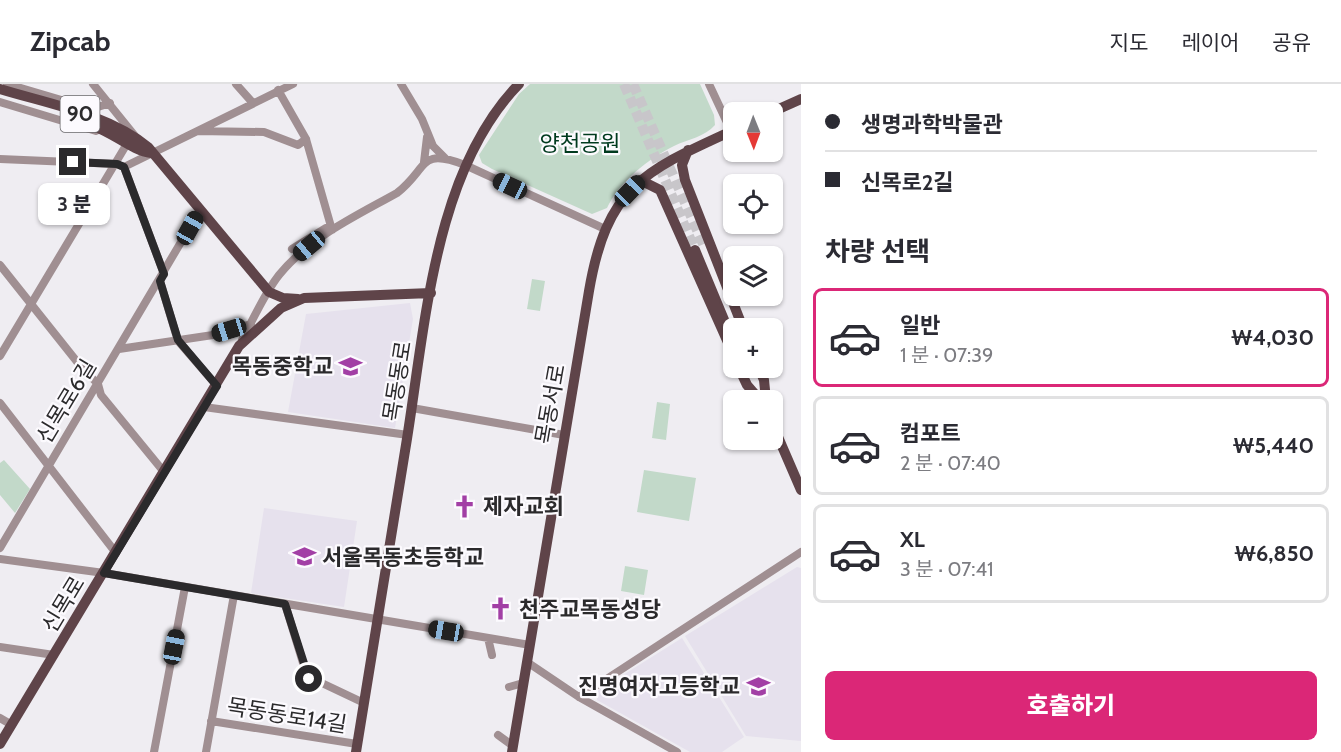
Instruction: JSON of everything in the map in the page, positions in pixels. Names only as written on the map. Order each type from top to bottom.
[{"type":"main road","name":"목동동로","points":[[357,748],[431,293],[450,203],[471,149],[492,116],[519,84]]},
{"type":"main road","name":"90","points":[[0,89],[103,126],[132,140],[141,152],[151,153],[269,292]]},
{"type":"main road","name":"90","points":[[0,95],[103,126]]},
{"type":"main road","points":[[783,107],[801,99]]},
{"type":"main road","name":"목동서로","points":[[512,749],[594,263],[605,230],[621,202],[640,180],[664,162],[723,134]]},
{"type":"main road","points":[[688,150],[682,165],[685,180],[739,318]]},
{"type":"main road","points":[[640,180],[660,190],[723,331]]},
{"type":"main road","points":[[725,318],[699,248],[733,318]]},
{"type":"main road","points":[[269,292],[283,298],[431,293]]},
{"type":"main road","points":[[239,346],[281,308],[304,298]]},
{"type":"main road","name":"신목로","points":[[0,744],[239,346]]},
{"type":"main road","points":[[744,378],[752,390]]},
{"type":"main road","points":[[749,378],[758,390]]},
{"type":"main road","points":[[756,385],[758,378]]},
{"type":"main road","points":[[783,448],[801,490]]},
{"type":"main road","points":[[0,751],[7,752]]},
{"type":"street","points":[[7,84],[92,109],[110,103]]},
{"type":"street","points":[[0,356],[31,303],[120,166],[132,140],[118,113],[93,84]]},
{"type":"street","points":[[236,84],[252,102]]},
{"type":"street","points":[[0,159],[120,166],[293,84]]},
{"type":"street","points":[[401,84],[422,119],[433,146],[445,158]]},
{"type":"street","points":[[709,84],[723,112]]},
{"type":"street","points":[[278,90],[306,139],[330,231]]},
{"type":"street","points":[[0,102],[96,131],[116,120],[118,113]]},
{"type":"street","points":[[195,131],[264,132],[298,145],[306,139]]},
{"type":"street","points":[[424,162],[427,135]]},
{"type":"street","points":[[330,231],[397,193],[407,185],[424,162],[433,158],[445,158],[465,165],[605,230]]},
{"type":"street","points":[[120,166],[162,277],[178,340],[217,386]]},
{"type":"street","name":"신목로6길","points":[[0,548],[200,210]]},
{"type":"street","points":[[292,249],[299,242],[326,228],[330,231]]},
{"type":"street","name":"신목로","points":[[239,346],[269,292],[297,255],[330,231]]},
{"type":"street","points":[[0,265],[82,368],[98,384],[101,395],[164,472]]},
{"type":"street","points":[[119,348],[213,335],[251,324]]},
{"type":"street","points":[[0,403],[116,554]]},
{"type":"street","points":[[204,407],[408,435]]},
{"type":"street","points":[[412,408],[564,435]]},
{"type":"street","points":[[579,697],[801,552]]},
{"type":"street","points":[[0,560],[104,573],[530,645]]},
{"type":"street","points":[[154,752],[185,587]]},
{"type":"street","points":[[206,752],[234,595]]},
{"type":"street","points":[[285,604],[307,676],[364,703]]},
{"type":"street","points":[[488,638],[492,655]]},
{"type":"street","name":"신목로","points":[[0,647],[54,655]]},
{"type":"street","points":[[527,662],[579,697],[676,752]]},
{"type":"street","points":[[509,687],[523,683]]},
{"type":"street","points":[[0,718],[12,725]]},
{"type":"street","name":"목동동로14길","points":[[211,721],[357,748]]},
{"type":"street","points":[[498,735],[512,749]]},
{"type":"shaded area","name":"목동중학교","points":[[410,303],[413,319],[395,428],[288,412],[306,314]]},
{"type":"shaded area","name":"서울목동초등학교","points":[[264,508],[357,521],[344,607],[251,593]]},
{"type":"shaded area","name":"진명여자고등학교","points":[[797,567],[801,568],[801,741],[746,736],[685,636]]},
{"type":"shaded area","points":[[682,638],[744,737],[722,752],[690,752],[597,700],[596,692]]},
{"type":"green space","name":"양천공원","points":[[530,84],[700,84],[714,115],[715,125],[706,132],[654,157],[627,180],[607,208],[592,214],[482,163],[479,155],[519,94]]},
{"type":"green space","points":[[532,279],[545,281],[540,311],[527,309]]},
{"type":"green space","points":[[657,402],[670,404],[666,440],[652,438]]},
{"type":"green space","points":[[4,460],[30,489],[15,513],[0,495],[0,463]]},
{"type":"green space","points":[[644,470],[696,478],[689,521],[637,512]]},
{"type":"green space","points":[[625,566],[648,570],[644,595],[621,591]]},
{"type":"tunnel","points":[[624,84],[695,250]]},
{"type":"tunnel","points":[[633,84],[704,246]]},
{"type":"place","name":"목동중학교","points":[[351,366]]},
{"type":"place","name":"제자교회","points":[[465,506]]},
{"type":"place","name":"서울목동초등학교","points":[[304,557]]},
{"type":"place","name":"천주교목동성당","points":[[501,609]]},
{"type":"place","name":"진명여자고등학교","points":[[758,686]]},
{"type":"route","points":[[73,162],[117,164],[124,167],[164,274],[160,281],[178,340],[183,349],[217,386],[104,573],[285,604],[309,679]]}]
